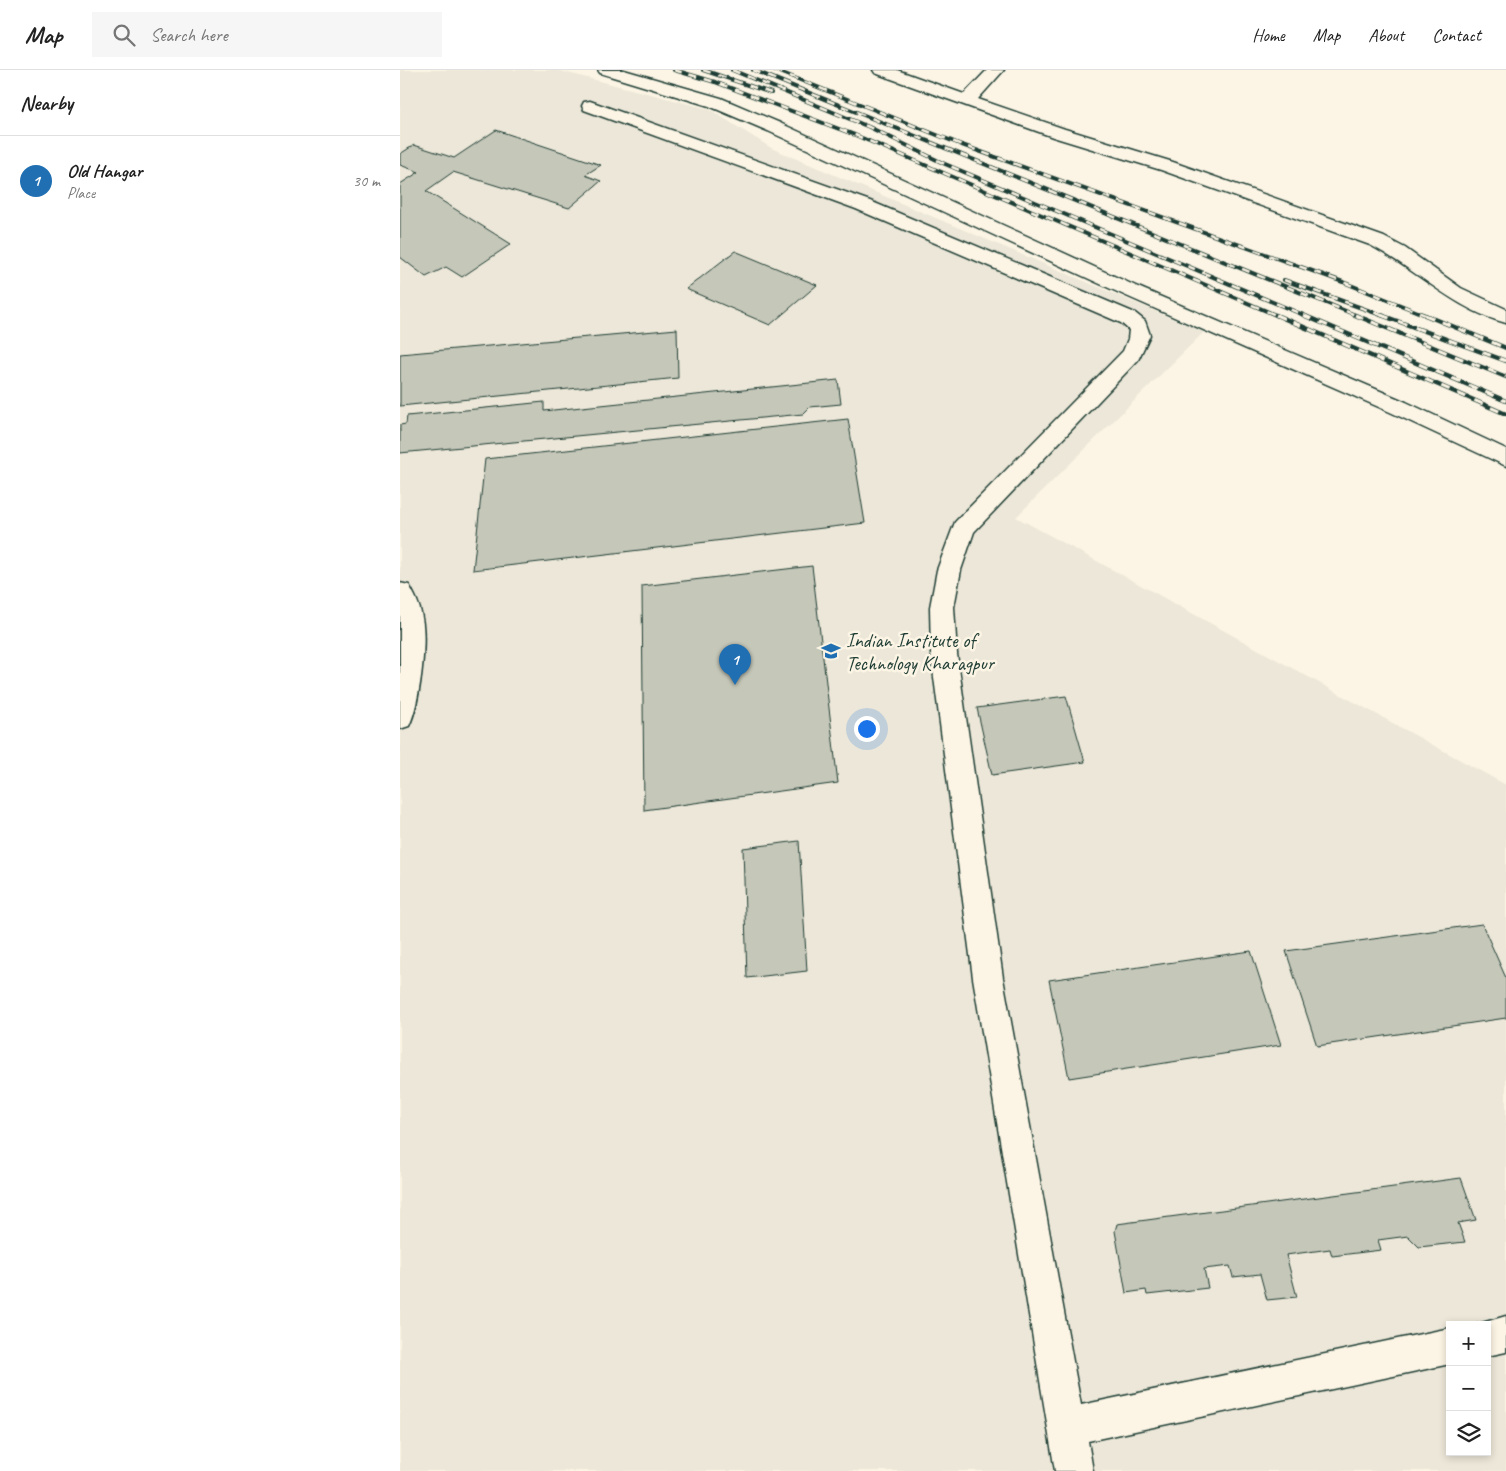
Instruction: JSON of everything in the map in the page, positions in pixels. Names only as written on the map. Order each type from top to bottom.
[{"type":"street","points":[[606,70],[715,102],[1131,291],[1398,407],[1506,458]]},
{"type":"street","points":[[880,70],[1059,133],[1167,166],[1378,241],[1398,252],[1454,292],[1506,317]]},
{"type":"street","points":[[967,100],[996,70]]},
{"type":"street","points":[[590,106],[863,205],[1128,318],[1136,322],[1140,328],[1139,340],[1132,355],[963,528],[949,570],[942,607],[944,654],[988,978],[1074,1471]]},
{"type":"street","points":[[400,592],[408,603],[412,630],[400,718]]},
{"type":"street","points":[[1491,1337],[1506,1334]]},
{"type":"street","points":[[1066,1427],[1446,1347]]},
{"type":"shaded area","name":"Indian Institute of Technology Kharagpur","points":[[400,70],[556,70],[709,109],[771,148],[1204,332],[1016,517],[1506,785],[1506,1471],[400,1471]]},
{"type":"building","points":[[496,130],[601,165],[585,175],[601,181],[569,208],[453,172],[426,191],[511,244],[462,277],[446,267],[426,277],[400,257],[400,184],[419,172],[400,165],[400,154],[414,145],[454,158]]},
{"type":"building","points":[[735,251],[817,285],[770,325],[686,289]]},
{"type":"building","points":[[677,329],[678,378],[400,406],[400,354]]},
{"type":"building","points":[[838,380],[841,404],[810,407],[803,414],[400,453],[400,425],[406,424],[407,416],[544,402],[544,411]]},
{"type":"building","points":[[848,419],[865,523],[473,570],[485,459]]},
{"type":"building","points":[[812,566],[838,783],[644,810],[642,586]]},
{"type":"building","points":[[1066,696],[1085,762],[992,775],[977,708]]},
{"type":"building","points":[[799,841],[807,971],[747,978],[743,848]]},
{"type":"building","points":[[1482,924],[1506,978],[1506,1018],[1317,1046],[1286,951]]},
{"type":"building","points":[[1251,951],[1281,1045],[1069,1078],[1049,980]]},
{"type":"building","points":[[1461,1178],[1476,1220],[1458,1223],[1465,1242],[1419,1247],[1408,1236],[1378,1240],[1381,1250],[1332,1256],[1330,1249],[1286,1255],[1297,1297],[1267,1300],[1260,1274],[1233,1277],[1230,1266],[1204,1269],[1208,1288],[1147,1295],[1146,1290],[1126,1293],[1115,1231],[1117,1224]]},
{"type":"railway","points":[[674,70],[715,82],[855,135],[1278,316]]},
{"type":"railway","points":[[703,70],[771,93]]},
{"type":"railway","points":[[732,70],[869,127],[945,164],[1306,316]]},
{"type":"railway","points":[[753,70],[1358,316]]},
{"type":"railway","points":[[775,70],[962,145],[1343,282],[1428,316]]},
{"type":"railway","points":[[1284,280],[1384,316]]},
{"type":"railway","points":[[1276,315],[1506,414]]},
{"type":"railway","points":[[1303,315],[1506,401]]},
{"type":"railway","points":[[1355,315],[1506,377]]},
{"type":"railway","points":[[1381,315],[1506,361]]},
{"type":"railway","points":[[1425,315],[1506,348]]},
{"type":"place","name":"Indian Institute of Technology Kharagpur","points":[[831,651]]},
{"type":"place","name":"Old Hangar","points":[[735,685]]}]
